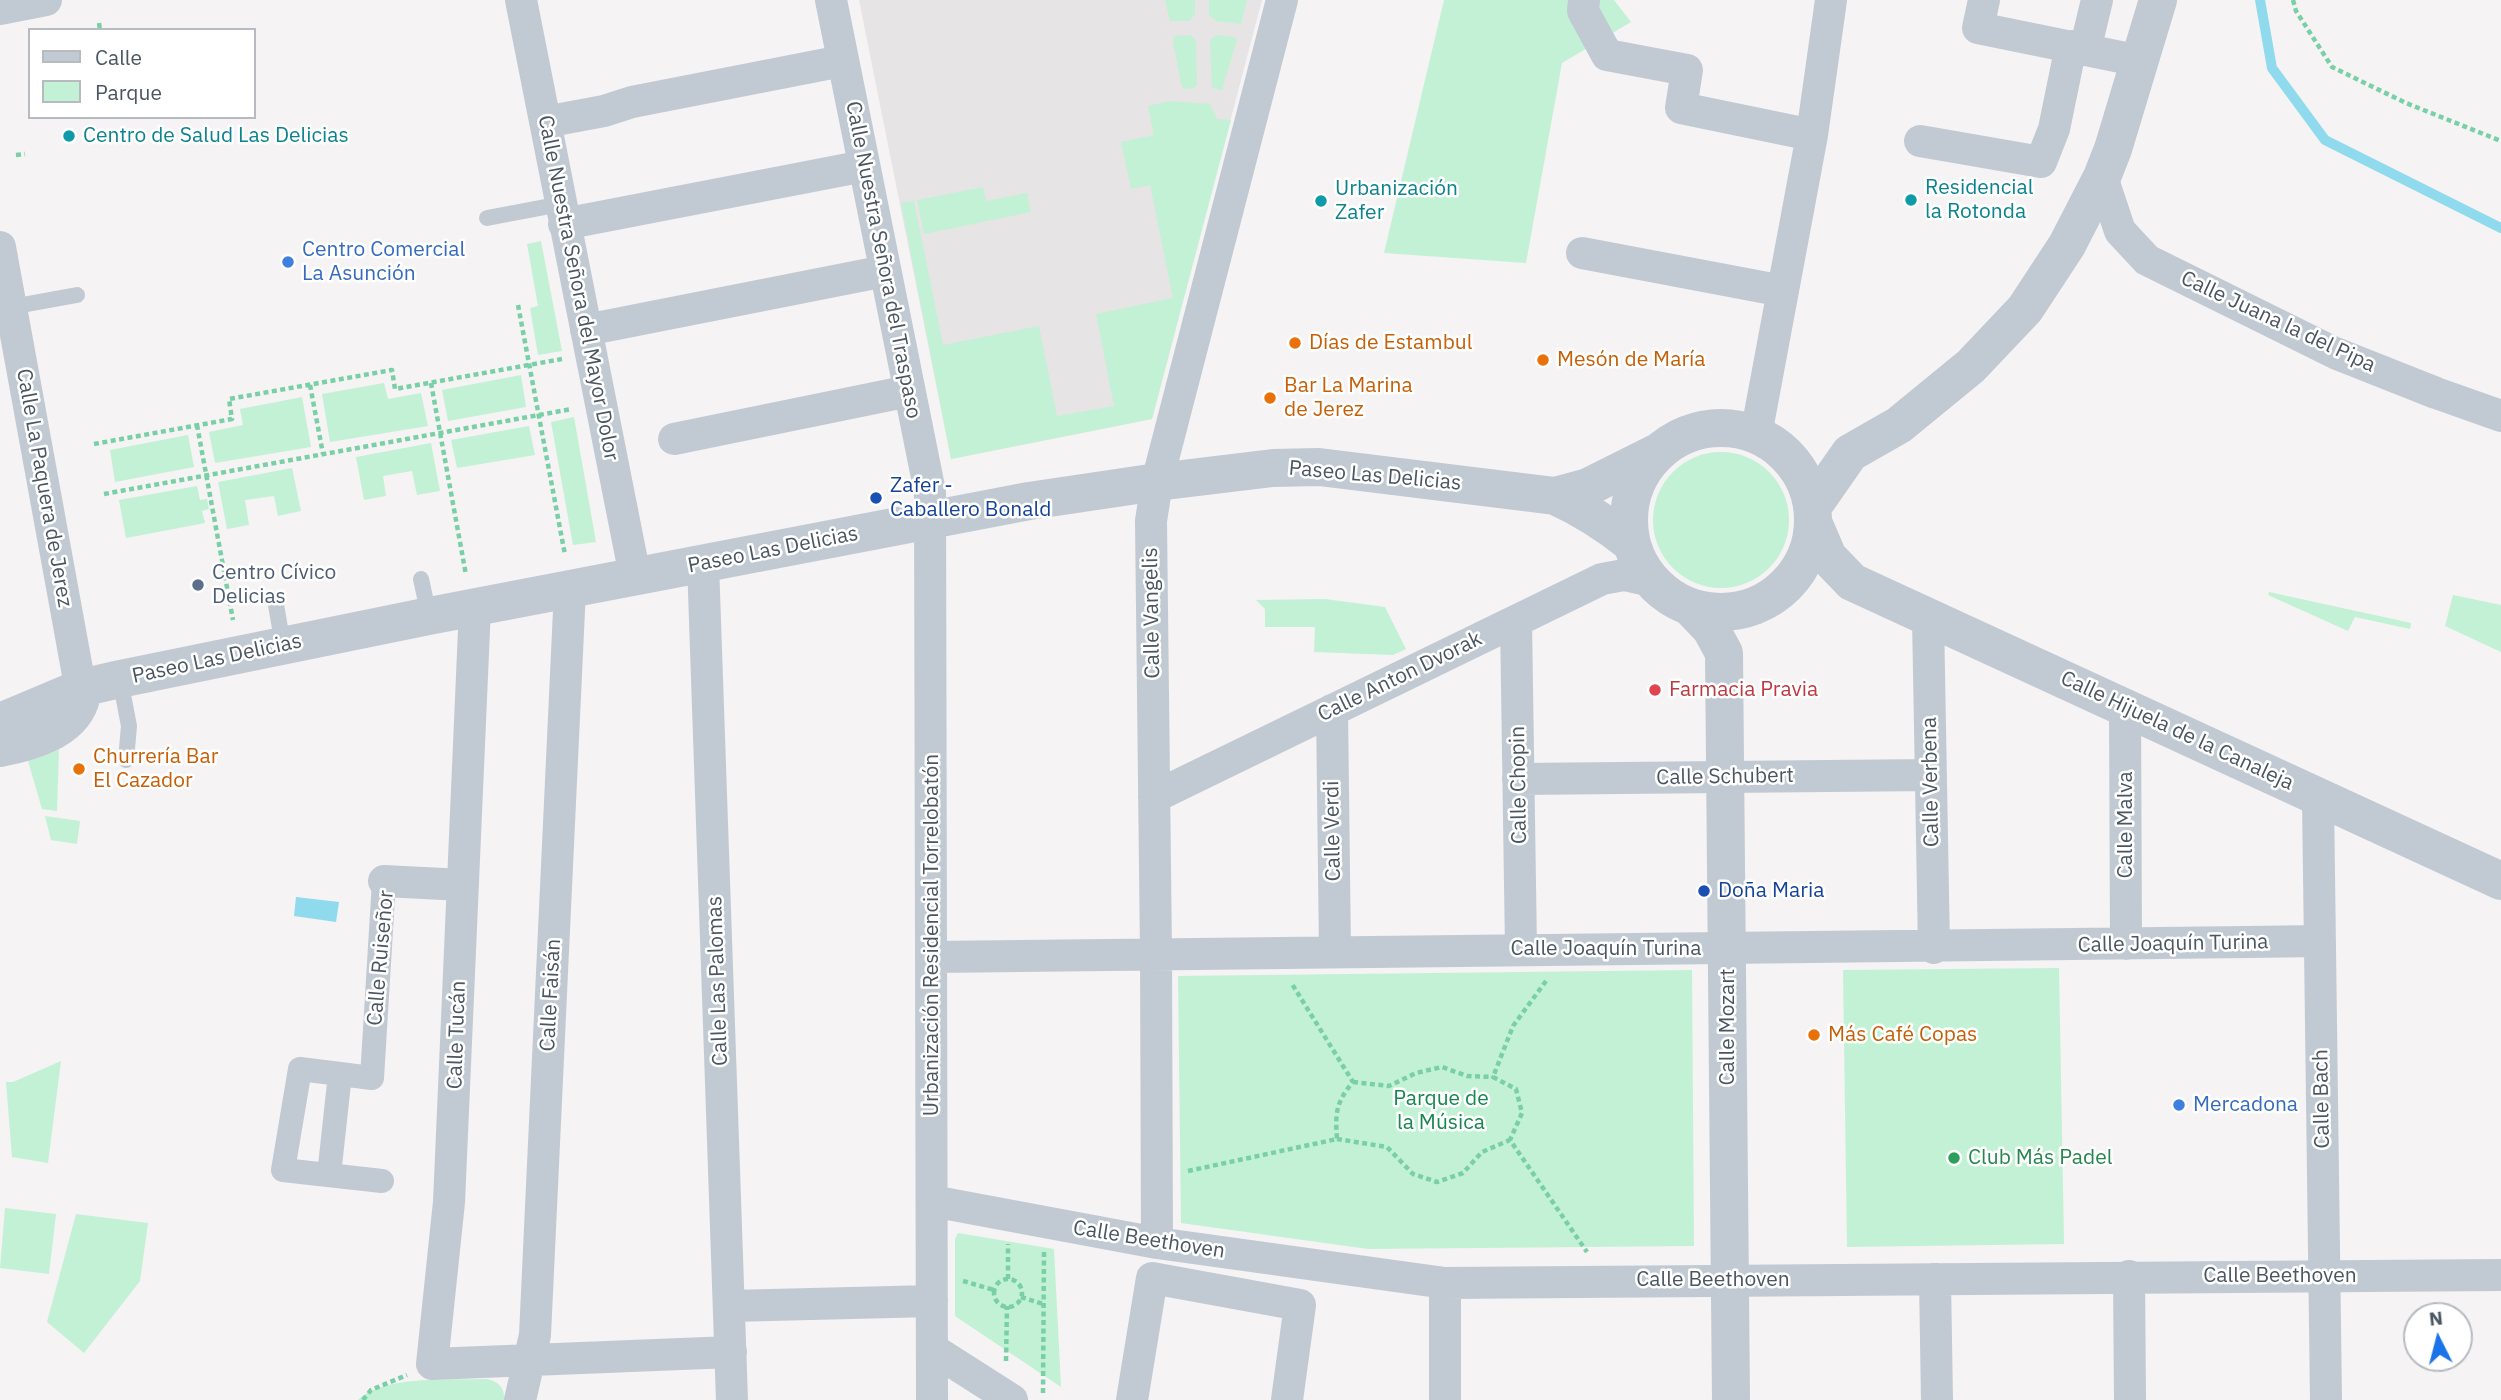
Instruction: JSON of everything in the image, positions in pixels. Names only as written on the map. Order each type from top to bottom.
[{"type":"street","points":[[0,9],[46,0]]},
{"type":"street","name":"Calle Nuestra Señora del Mayor Dolor","points":[[521,0],[635,576]]},
{"type":"street","name":"Calle Nuestra Señora del Traspaso","points":[[831,0],[930,492],[932,520]]},
{"type":"street","name":"Calle Vangelis","points":[[1157,1243],[1150,521],[1157,482],[1282,0]]},
{"type":"street","points":[[1584,0],[1583,12],[1607,55],[1687,70],[1681,108],[1812,135]]},
{"type":"street","points":[[1764,439],[1783,291],[1812,135],[1830,0]]},
{"type":"street","points":[[1984,0],[1978,28],[2140,61]]},
{"type":"street","points":[[1920,141],[2040,162],[2054,129],[2078,48],[2097,0]]},
{"type":"street","points":[[1813,514],[1850,453],[1899,425],[1971,366],[2025,309],[2067,246],[2102,177],[2158,0]]},
{"type":"street","points":[[545,122],[842,61]]},
{"type":"street","points":[[562,214],[864,166]]},
{"type":"street","name":"Calle Juana la del Pipa","points":[[2102,177],[2120,231],[2147,260],[2335,353],[2501,416]]},
{"type":"street","name":"Calle La Paquera de Jerez","points":[[0,247],[81,688]]},
{"type":"street","points":[[1582,253],[1783,291]]},
{"type":"street","points":[[586,330],[885,271]]},
{"type":"street","points":[[674,439],[909,391]]},
{"type":"street","points":[[1772,596],[1728,613],[1699,611],[1672,600],[1651,581],[1635,557],[1628,530],[1629,502],[1639,475],[1656,453],[1679,437],[1706,428],[1734,428],[1812,452],[1850,453]]},
{"type":"street","points":[[1724,653],[1736,628],[1772,596],[1805,561],[1813,532],[1813,514],[1802,473],[1784,451],[1764,439]]},
{"type":"street","name":"Paseo Las Delicias","points":[[1555,496],[1588,487],[1656,453]]},
{"type":"street","name":"Paseo Las Delicias","points":[[0,722],[81,688],[429,616],[471,592],[568,572],[635,576],[1053,497],[1273,468],[1319,467],[1555,496],[1606,523],[1632,544]]},
{"type":"street","name":"Calle Hijuela de la Canaleja","points":[[1813,514],[1828,556],[1852,582]]},
{"type":"street","name":"Urbanización Residencial Torrelobatón","points":[[932,520],[933,1400]]},
{"type":"street","name":"Calle Las Palomas","points":[[703,563],[732,1400]]},
{"type":"street","name":"Calle Faisán","points":[[520,1400],[535,1335],[568,572]]},
{"type":"street","name":"Calle Anton Dvorak","points":[[1154,797],[1602,579],[1624,575],[1651,581]]},
{"type":"street","name":"Calle Hijuela de la Canaleja","points":[[1772,596],[1816,580],[1852,582],[2501,881]]},
{"type":"street","name":"Calle Tucán","points":[[432,1364],[449,1202],[463,885],[471,592]]},
{"type":"street","points":[[1690,607],[1711,629],[1724,653]]},
{"type":"street","name":"Calle Verbena","points":[[1928,617],[1934,948]]},
{"type":"street","name":"Calle Chopin","points":[[1516,621],[1521,950]]},
{"type":"street","name":"Calle Mozart","points":[[1724,653],[1731,1400]]},
{"type":"street","points":[[0,751],[47,737],[65,727],[78,716],[83,702],[81,688]]},
{"type":"street","name":"Calle Malva","points":[[2125,706],[2126,944]]},
{"type":"street","name":"Calle Verdi","points":[[1332,710],[1335,952]]},
{"type":"street","name":"Calle Schubert","points":[[1518,779],[1931,775]]},
{"type":"street","name":"Calle Bach","points":[[2318,798],[2326,1400]]},
{"type":"street","name":"Calle Ruiseñor","points":[[382,1181],[283,1170],[300,1069],[372,1078],[384,881],[463,885]]},
{"type":"street","name":"Calle Joaquín Turina","points":[[933,957],[1570,949],[1934,948],[2320,941]]},
{"type":"street","points":[[329,1175],[340,1074]]},
{"type":"street","name":"Calle Beethoven","points":[[932,1201],[1157,1243],[1445,1283],[2501,1275]]},
{"type":"street","points":[[2129,1276],[2130,1400]]},
{"type":"street","points":[[1132,1400],[1152,1278],[1300,1305],[1287,1400]]},
{"type":"street","points":[[1936,1279],[1937,1400]]},
{"type":"street","points":[[1445,1283],[1445,1400]]},
{"type":"street","points":[[730,1306],[932,1301]]},
{"type":"street","points":[[932,1349],[1009,1398]]},
{"type":"street","points":[[432,1364],[731,1352]]},
{"type":"lane","points":[[487,218],[562,214]]},
{"type":"lane","points":[[11,307],[77,295]]},
{"type":"lane","points":[[421,579],[429,616]]},
{"type":"lane","points":[[276,605],[283,645]]},
{"type":"lane","points":[[120,679],[129,726],[126,760]]},
{"type":"path","points":[[2293,0],[2296,11],[2332,67],[2406,103],[2501,141]]},
{"type":"path","points":[[16,156],[25,154]]},
{"type":"path","points":[[518,305],[568,572]]},
{"type":"path","points":[[94,444],[232,419],[229,399],[392,370],[396,389],[569,358]]},
{"type":"path","points":[[430,383],[471,592]]},
{"type":"path","points":[[310,385],[323,454]]},
{"type":"path","points":[[104,494],[579,408]]},
{"type":"path","points":[[197,425],[233,620]]},
{"type":"path","points":[[1493,1077],[1513,1026],[1570,949]]},
{"type":"path","points":[[1273,953],[1353,1082]]},
{"type":"path","points":[[1156,1178],[1337,1139],[1387,1147],[1413,1174],[1437,1182],[1463,1173],[1482,1152],[1510,1140],[1522,1113],[1516,1089],[1493,1077],[1466,1076],[1442,1067],[1416,1073],[1389,1086],[1353,1082]]},
{"type":"path","points":[[1337,1139],[1335,1120],[1340,1098],[1353,1082]]},
{"type":"path","points":[[1510,1140],[1606,1281]]},
{"type":"path","points":[[1043,1400],[1044,1222]]},
{"type":"path","points":[[1008,1279],[1016,1282],[1021,1289],[1021,1297],[1015,1304],[1007,1306],[999,1303],[995,1295],[996,1285],[1008,1279]]},
{"type":"path","points":[[1021,1297],[1043,1304]]},
{"type":"path","points":[[1007,1306],[1009,1398]]},
{"type":"path","points":[[363,1400],[371,1390],[432,1364]]},
{"type":"path","points":[[371,1390],[374,1400]]},
{"type":"shaded area","points":[[859,0],[1262,0],[1152,419],[951,459]]},
{"type":"green space","points":[[1165,0],[1195,0],[1195,14],[1189,21],[1170,21]]},
{"type":"green space","points":[[1209,0],[1247,0],[1241,24],[1216,21],[1209,15]]},
{"type":"green space","points":[[1444,0],[1614,0],[1631,22],[1562,63],[1526,263],[1384,253]]},
{"type":"green space","points":[[1190,35],[1196,40],[1197,85],[1184,89],[1173,40],[1175,36]]},
{"type":"green space","points":[[1217,35],[1234,37],[1237,40],[1222,90],[1212,88],[1210,40]]},
{"type":"green space","points":[[1170,101],[1210,104],[1217,119],[1231,120],[1152,419],[951,459],[901,203],[914,201],[943,345],[1039,326],[1057,416],[1114,406],[1096,314],[1173,298],[1150,185],[1131,189],[1121,142],[1154,135],[1148,106]]},
{"type":"green space","points":[[983,187],[986,201],[1027,193],[1031,212],[924,234],[917,200]]},
{"type":"green space","points":[[541,241],[562,351],[538,355],[530,308],[538,306],[527,244]]},
{"type":"green space","points":[[521,375],[526,407],[448,421],[442,390]]},
{"type":"green space","points":[[384,383],[388,399],[421,393],[428,426],[330,442],[322,394]]},
{"type":"green space","points":[[302,397],[311,447],[215,463],[209,432],[243,425],[240,409]]},
{"type":"green space","points":[[574,417],[596,542],[573,545],[551,422]]},
{"type":"green space","points":[[529,426],[535,455],[457,468],[451,440]]},
{"type":"green space","points":[[188,435],[194,467],[115,482],[110,450]]},
{"type":"green space","points":[[431,443],[440,491],[417,495],[412,471],[383,476],[386,496],[364,500],[356,457]]},
{"type":"green space","points":[[1721,452],[1747,457],[1769,472],[1784,494],[1789,520],[1784,546],[1769,568],[1747,583],[1721,588],[1695,583],[1673,568],[1658,546],[1653,520],[1658,494],[1673,472],[1695,457]]},
{"type":"green space","points":[[292,468],[301,511],[278,516],[274,496],[245,500],[249,525],[227,529],[218,482]]},
{"type":"green space","points":[[197,486],[200,500],[207,499],[209,509],[202,511],[205,523],[126,538],[119,500]]},
{"type":"green space","points":[[2269,592],[2411,623],[2410,629],[2355,617],[2348,631],[2268,595]]},
{"type":"green space","points":[[2453,595],[2501,605],[2501,652],[2445,626]]},
{"type":"green space","points":[[1325,599],[1385,607],[1406,649],[1393,655],[1314,652],[1315,627],[1265,627],[1265,609],[1256,600]]},
{"type":"green space","points":[[59,750],[57,811],[42,809],[28,761]]},
{"type":"green space","points":[[45,816],[80,821],[77,844],[51,840]]},
{"type":"green space","name":"Club Más Padel","points":[[2059,968],[2064,1244],[1847,1247],[1843,970]]},
{"type":"green space","name":"Parque de la Música","points":[[1692,970],[1694,1246],[1368,1249],[1181,1223],[1178,976]]},
{"type":"green space","points":[[61,1061],[48,1163],[12,1157],[6,1082],[13,1082]]},
{"type":"green space","points":[[5,1208],[56,1214],[49,1274],[0,1268]]},
{"type":"green space","points":[[76,1214],[148,1223],[140,1281],[84,1353],[47,1322]]},
{"type":"green space","points":[[958,1233],[1054,1249],[1061,1387],[955,1316],[955,1239]]},
{"type":"green space","points":[[487,1379],[500,1386],[504,1400],[358,1400],[383,1386],[418,1380]]},
{"type":"water","points":[[296,897],[339,902],[336,922],[294,916]]},
{"type":"waterway","points":[[2260,0],[2272,68],[2325,140],[2501,228]]},
{"type":"place","name":"Centro de Salud Las Delicias","points":[[69,136]]},
{"type":"place","name":"Residencial la Rotonda","points":[[1911,200]]},
{"type":"place","name":"Urbanización Zafer","points":[[1321,201]]},
{"type":"place","name":"Centro Comercial La Asunción","points":[[288,262]]},
{"type":"place","name":"Días de Estambul","points":[[1295,343]]},
{"type":"place","name":"Mesón de María","points":[[1543,360]]},
{"type":"place","name":"Bar La Marina de Jerez","points":[[1270,398]]},
{"type":"place","name":"Zafer - Caballero Bonald","points":[[876,498]]},
{"type":"place","name":"Centro Cívico Delicias","points":[[198,585]]},
{"type":"place","name":"Farmacia Pravia","points":[[1655,690]]},
{"type":"place","name":"Churrería Bar El Cazador","points":[[79,769]]},
{"type":"place","name":"Doña Maria","points":[[1704,891]]},
{"type":"place","name":"Más Café Copas","points":[[1814,1035]]},
{"type":"place","name":"Mercadona","points":[[2179,1105]]},
{"type":"place","name":"Club Más Padel","points":[[1954,1158]]}]
